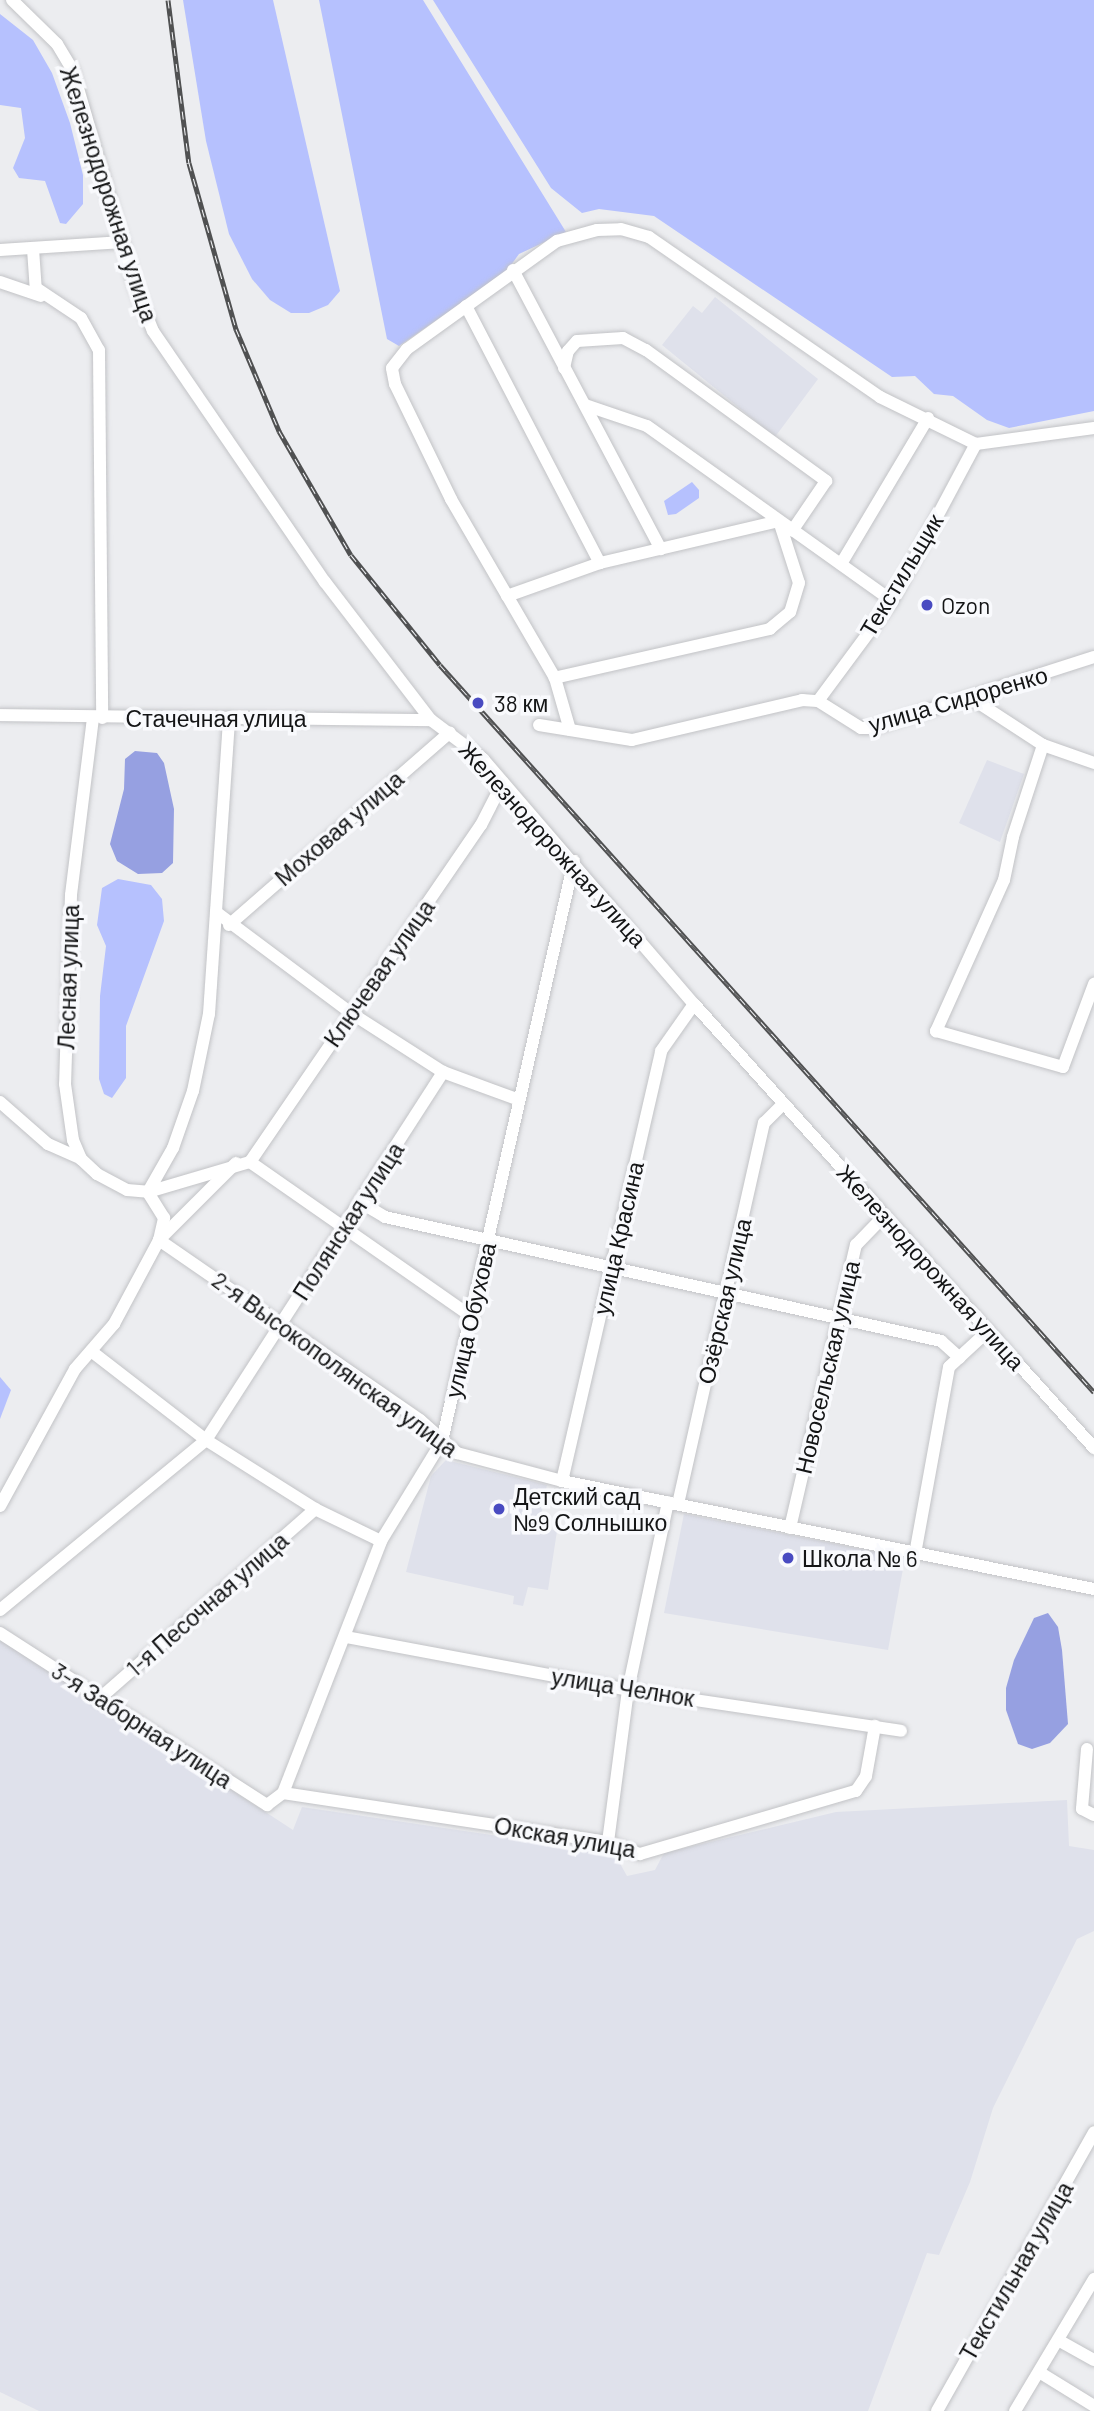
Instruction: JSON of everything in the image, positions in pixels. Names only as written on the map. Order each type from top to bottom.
[{"type":"street","name":"Железнодорожная улица","points":[[12,0],[57,44],[73,71],[122,242],[153,331],[176,370],[325,582],[431,720],[450,732],[503,782],[574,861],[694,1004],[1094,1448]]},
{"type":"street","points":[[570,730],[555,678],[451,499],[395,384],[392,368],[407,349],[513,270],[557,241],[580,233],[621,229],[649,237],[880,397],[928,418],[976,444],[1094,428]]},
{"type":"street","points":[[0,250],[122,242]]},
{"type":"street","points":[[33,249],[36,288],[45,298]]},
{"type":"street","points":[[513,270],[661,549]]},
{"type":"street","name":"Лесная улица","points":[[0,282],[45,298],[81,318],[99,350],[98,718],[71,895],[65,1071],[73,1140],[81,1158]]},
{"type":"street","points":[[466,306],[600,563]]},
{"type":"street","points":[[564,368],[568,351],[577,341],[623,338],[646,350],[826,481],[792,531]]},
{"type":"street","points":[[585,405],[647,426],[892,601]]},
{"type":"street","points":[[841,564],[928,418]]},
{"type":"street","name":"Текстильщик","points":[[818,701],[892,601],[976,444]]},
{"type":"street","points":[[507,596],[600,563],[779,521]]},
{"type":"street","points":[[555,678],[769,629],[790,612],[799,583],[779,521]]},
{"type":"street","name":"улица Сидоренко","points":[[818,701],[861,728],[971,698],[1094,657]]},
{"type":"street","points":[[971,698],[1043,745],[1094,763]]},
{"type":"street","points":[[539,725],[632,740],[802,700],[818,701]]},
{"type":"street","name":"Стачечная улица","points":[[0,715],[431,720]]},
{"type":"street","points":[[148,1192],[173,1148],[193,1091],[209,1014],[229,718]]},
{"type":"street","name":"Моховая улица","points":[[229,925],[450,732]]},
{"type":"street","points":[[1043,745],[1013,837],[1004,880],[936,1031],[1063,1067],[1094,984]]},
{"type":"street","name":"Ключевая улица","points":[[250,1162],[481,825],[503,782]]},
{"type":"street","name":"улица Обухова","points":[[283,1793],[346,1637],[381,1541],[442,1441],[574,861]]},
{"type":"street","points":[[216,912],[229,925],[351,1013],[443,1072],[519,1100]]},
{"type":"street","name":"улица Красина","points":[[562,1481],[661,1051],[694,1004]]},
{"type":"street","name":"Полянская улица","points":[[0,1610],[206,1440],[443,1072]]},
{"type":"street","points":[[0,1102],[48,1144],[81,1158],[97,1174],[127,1189],[148,1192],[236,1163],[250,1162],[472,1317]]},
{"type":"street","name":"Озёрская улица","points":[[608,1842],[628,1690],[726,1293],[764,1123],[783,1104]]},
{"type":"street","points":[[159,1240],[236,1163]]},
{"type":"street","points":[[0,1506],[75,1368],[114,1324],[159,1240],[164,1219],[148,1192]]},
{"type":"street","points":[[360,1202],[385,1217],[941,1341],[960,1357]]},
{"type":"street","name":"Новосельская улица","points":[[790,1528],[856,1245],[884,1216]]},
{"type":"street","name":"2-я Высокополянская улица","points":[[159,1240],[420,1420],[442,1441],[470,1459],[562,1481],[1094,1589]]},
{"type":"street","points":[[915,1554],[948,1367],[989,1330]]},
{"type":"street","points":[[91,1351],[206,1440],[315,1509],[381,1541]]},
{"type":"street","name":"1-я Песочная улица","points":[[99,1699],[315,1509]]},
{"type":"street","name":"3-я Заборная улица","points":[[0,1633],[267,1805],[283,1793]]},
{"type":"street","name":"улица Челнок","points":[[346,1637],[628,1690],[901,1731]]},
{"type":"street","name":"Окская улица","points":[[283,1793],[608,1842],[640,1854],[856,1791],[866,1776],[876,1726]]},
{"type":"street","points":[[1087,1749],[1082,1809],[1094,1815]]},
{"type":"street","name":"Текстильная улица","points":[[937,2411],[1094,2132]]},
{"type":"street","points":[[1015,2411],[1094,2279]]},
{"type":"street","points":[[1058,2340],[1094,2360]]},
{"type":"street","points":[[1039,2371],[1094,2406]]},
{"type":"shaded area","points":[[183,0],[273,0],[340,291],[328,305],[309,313],[291,313],[270,300],[252,279],[229,234],[206,141]]},
{"type":"shaded area","points":[[319,0],[423,0],[566,232],[519,254],[506,272],[399,346],[387,339]]},
{"type":"shaded area","points":[[433,0],[1094,0],[1094,411],[1009,428],[987,420],[953,396],[934,394],[915,376],[892,377],[654,216],[599,209],[582,213],[551,188]]},
{"type":"shaded area","points":[[0,14],[33,40],[52,73],[70,123],[83,175],[83,204],[66,224],[60,223],[45,181],[19,178],[13,168],[25,138],[21,108],[0,105]]},
{"type":"shaded area","points":[[715,297],[818,379],[775,437],[662,345],[693,306],[702,313]]},
{"type":"shaded area","points":[[692,482],[699,490],[699,498],[676,514],[668,515],[664,501]]},
{"type":"shaded area","points":[[135,751],[157,753],[164,763],[174,809],[173,863],[162,873],[138,874],[117,861],[110,844],[124,789],[125,759]]},
{"type":"shaded area","points":[[987,760],[1024,774],[1000,842],[959,823]]},
{"type":"shaded area","points":[[118,879],[151,885],[162,899],[164,921],[126,1026],[126,1078],[112,1098],[104,1094],[99,1079],[100,996],[106,946],[97,925],[102,888]]},
{"type":"shaded area","points":[[0,1377],[11,1390],[0,1419]]},
{"type":"shaded area","points":[[446,1460],[547,1485],[539,1526],[557,1531],[548,1590],[528,1587],[523,1606],[513,1604],[514,1596],[406,1572],[431,1476]]},
{"type":"shaded area","points":[[684,1514],[905,1558],[888,1650],[664,1613]]},
{"type":"shaded area","points":[[1048,1613],[1058,1627],[1068,1724],[1050,1743],[1032,1749],[1018,1744],[1006,1710],[1006,1688],[1014,1660],[1034,1618]]},
{"type":"shaded area","points":[[0,1639],[293,1830],[302,1807],[614,1853],[627,1876],[655,1870],[664,1853],[836,1812],[1067,1800],[1069,1846],[1094,1850],[1094,1931],[1077,1939],[993,2108],[970,2182],[939,2255],[927,2253],[868,2411],[39,2411],[0,2392]]},
{"type":"railway","points":[[168,0],[189,163],[236,329],[279,431],[351,555],[440,665],[1094,1392]]},
{"type":"place","name":"Ozon","points":[[927,605]]},
{"type":"place","name":"38 км","points":[[478,703]]},
{"type":"place","name":"Детский сад №9 Солнышко","points":[[499,1509]]},
{"type":"place","name":"Школа № 6","points":[[788,1558]]}]
